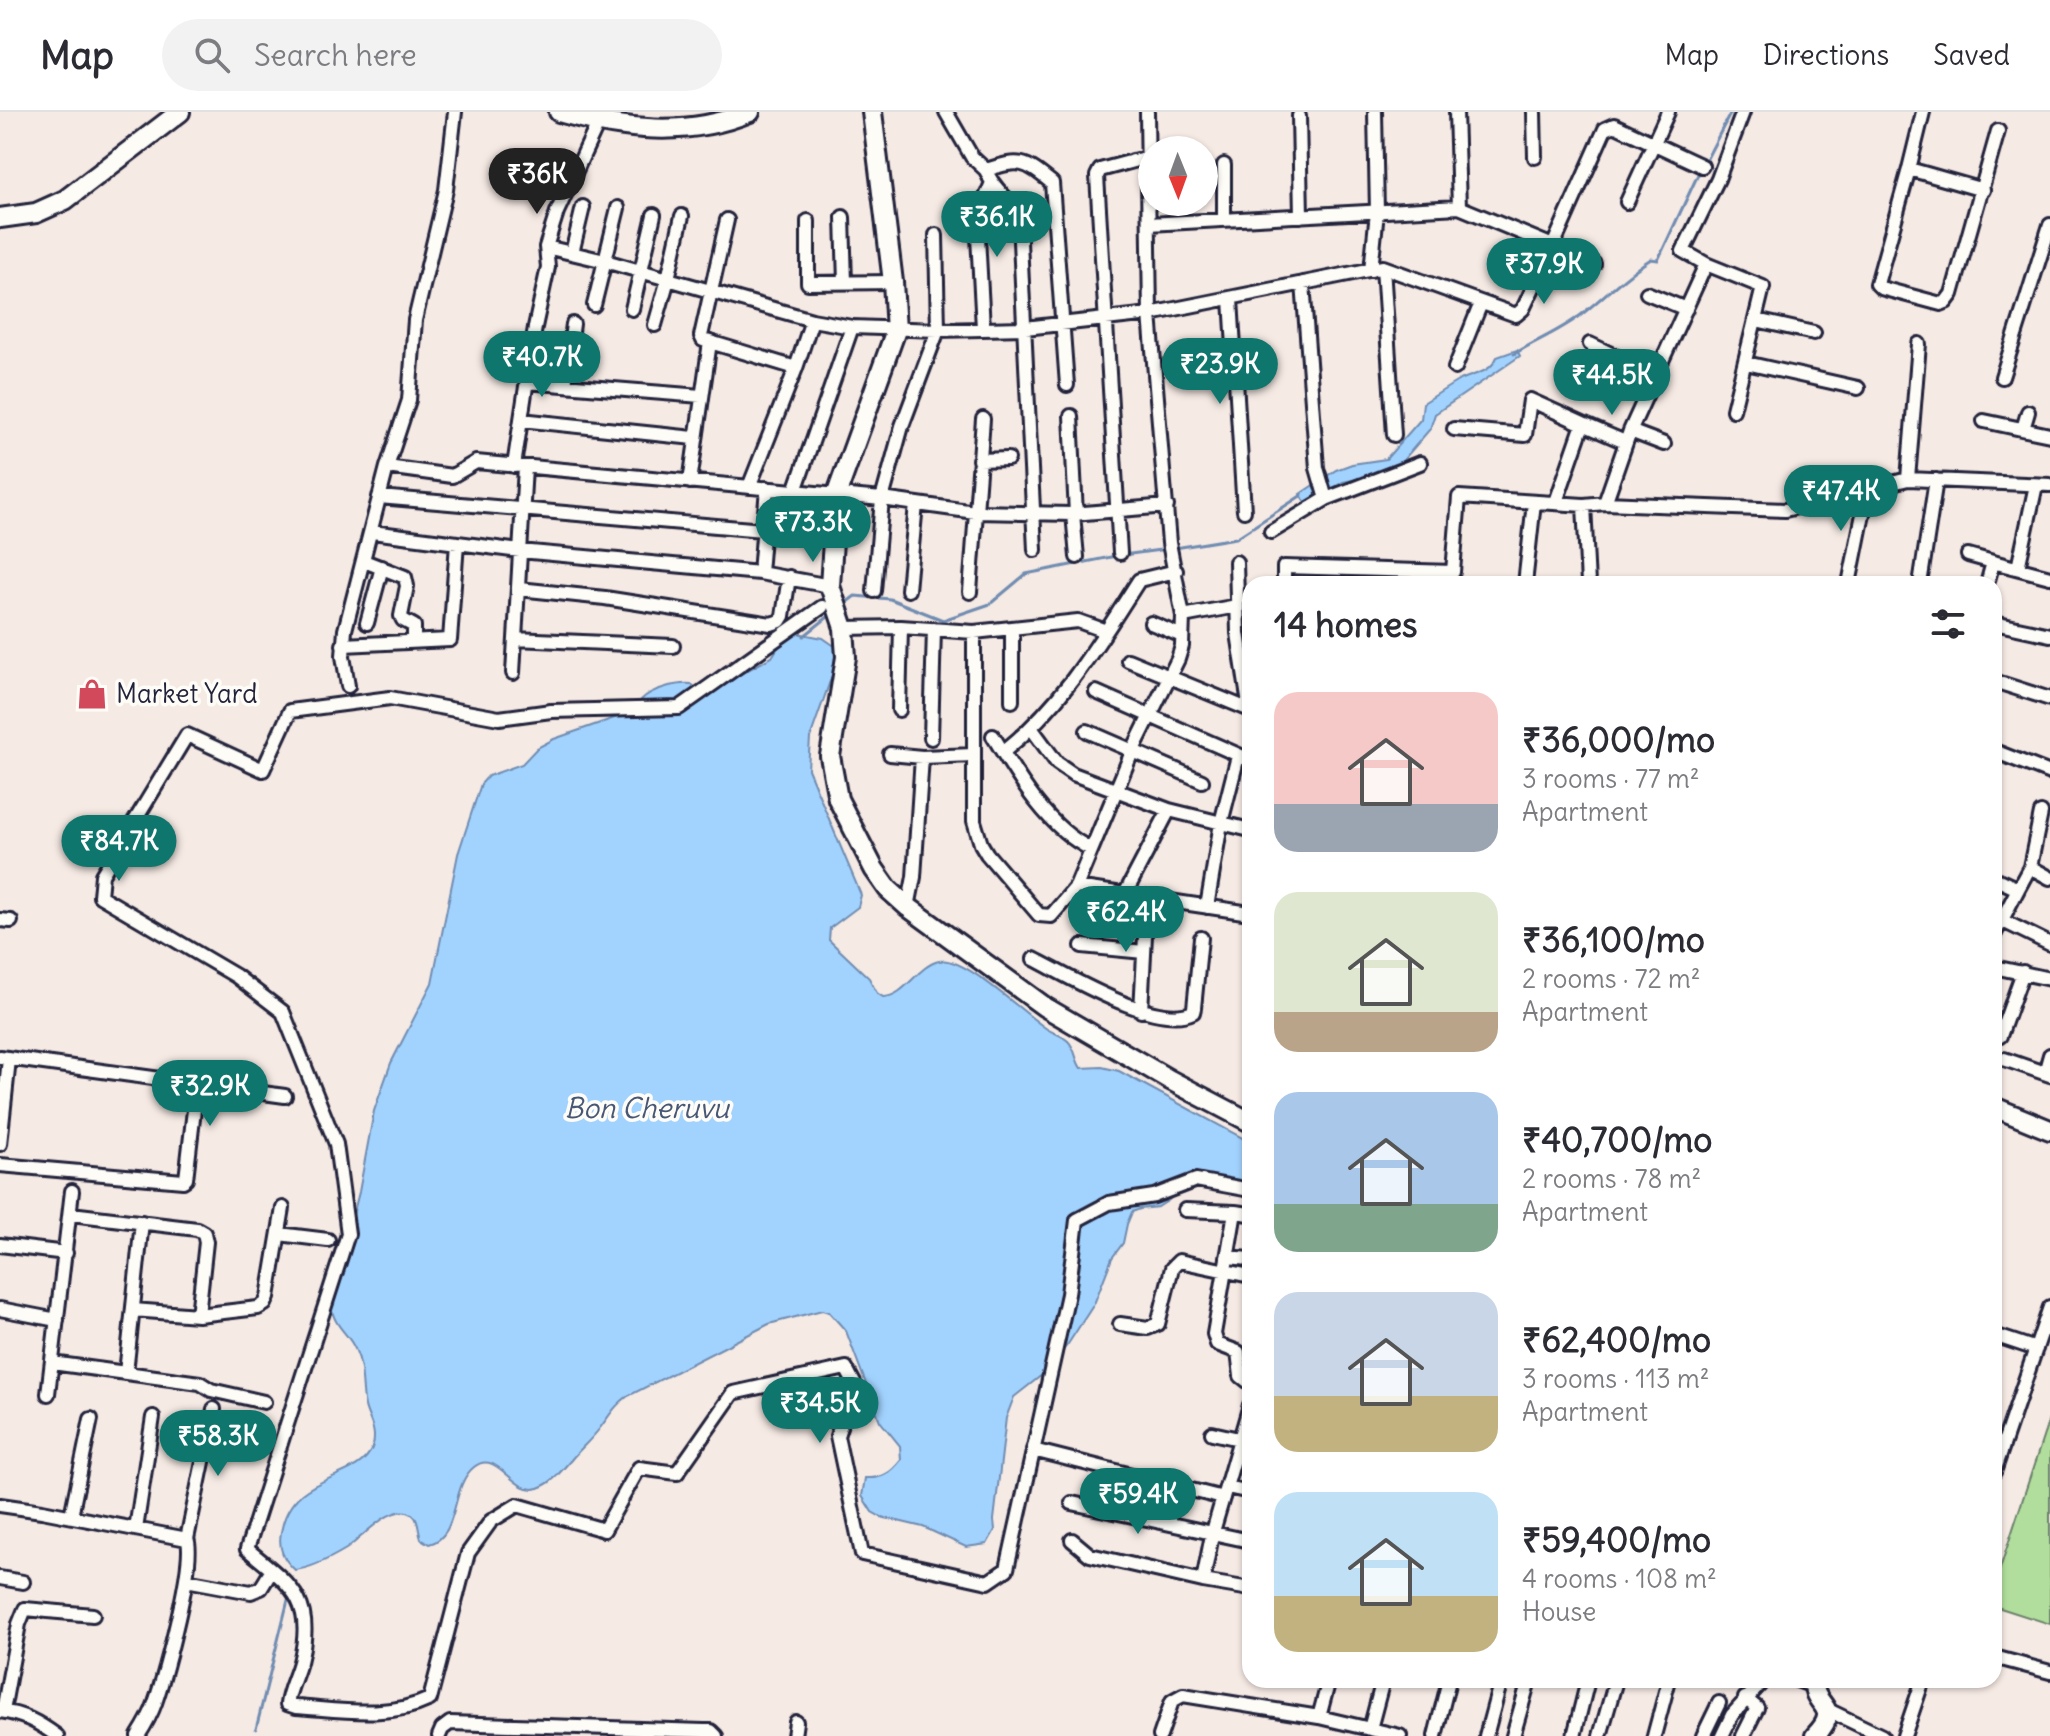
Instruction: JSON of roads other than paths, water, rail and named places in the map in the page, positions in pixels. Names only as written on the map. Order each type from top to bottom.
[{"type":"street","points":[[0,218],[36,213],[65,200],[180,112]]},
{"type":"street","points":[[348,686],[343,645],[387,467],[409,400],[415,320],[446,190],[455,112]]},
{"type":"street","points":[[559,112],[652,125],[710,126],[750,112]]},
{"type":"street","points":[[652,125],[724,112]]},
{"type":"street","points":[[872,112],[896,330],[836,496],[829,597],[843,624],[846,657],[830,756],[838,799],[874,869],[888,889],[908,907],[1045,1007],[1242,1118]]},
{"type":"street","points":[[946,112],[972,157],[986,170],[991,185],[1017,213],[1035,550]]},
{"type":"street","points":[[1147,112],[1148,136]]},
{"type":"street","points":[[1375,112],[1377,268],[1394,435]]},
{"type":"street","points":[[1456,112],[1459,207]]},
{"type":"street","points":[[1534,112],[1535,157]]},
{"type":"street","points":[[1627,202],[1668,112]]},
{"type":"street","points":[[1733,410],[1763,287],[1706,264],[1683,251],[1718,179],[1743,112]]},
{"type":"street","points":[[1923,112],[1877,284],[1881,288],[1928,301],[1946,302],[1952,294],[1998,131]]},
{"type":"street","points":[[1299,116],[1301,216]]},
{"type":"street","points":[[513,673],[523,509],[519,467],[521,420],[526,382],[548,267],[546,247],[595,118]]},
{"type":"street","points":[[546,247],[812,320],[852,327],[896,330],[1025,328],[1150,314],[1377,268],[1516,315],[1523,309],[1605,129],[1614,125],[1702,166]]},
{"type":"street","points":[[1120,553],[1097,173],[1138,160]]},
{"type":"street","points":[[986,170],[1009,162],[1022,162],[1052,183],[1067,385]]},
{"type":"street","points":[[1224,165],[1224,220]]},
{"type":"street","points":[[1909,169],[1983,190]]},
{"type":"street","points":[[983,328],[977,218],[991,185]]},
{"type":"street","points":[[572,253],[583,207]]},
{"type":"street","points":[[1149,224],[1459,207],[1594,264]]},
{"type":"street","points":[[594,305],[618,208]]},
{"type":"street","points":[[632,309],[654,215]]},
{"type":"street","points":[[655,325],[682,216]]},
{"type":"street","points":[[974,632],[974,821],[987,854],[1039,915],[1051,916],[1076,887],[1115,789],[1178,659],[1182,636],[1183,616],[1169,543],[1150,314],[1149,216]]},
{"type":"street","points":[[843,217],[845,283]]},
{"type":"street","points":[[727,220],[701,336],[703,340],[796,368]]},
{"type":"street","points":[[808,221],[808,283],[893,282]]},
{"type":"street","points":[[2002,377],[2050,225]]},
{"type":"street","points":[[874,591],[882,499],[902,426],[938,330],[936,235]]},
{"type":"street","points":[[1605,503],[1628,437],[1706,264]]},
{"type":"street","points":[[1303,283],[1317,468],[1326,499]]},
{"type":"street","points":[[1647,293],[1686,309]]},
{"type":"street","points":[[1231,299],[1244,511]]},
{"type":"street","points":[[1455,368],[1481,303]]},
{"type":"street","points":[[749,487],[812,320]]},
{"type":"street","points":[[1756,320],[1814,333]]},
{"type":"street","points":[[565,385],[573,324]]},
{"type":"street","points":[[795,491],[852,327]]},
{"type":"street","points":[[690,482],[710,342]]},
{"type":"street","points":[[1590,344],[1655,375]]},
{"type":"street","points":[[1908,479],[1919,344]]},
{"type":"street","points":[[1746,363],[1858,388]]},
{"type":"street","points":[[526,382],[701,396]]},
{"type":"street","points":[[1454,429],[1525,435],[1530,400],[1583,424],[1664,444]]},
{"type":"street","points":[[2023,429],[2028,412]]},
{"type":"street","points":[[1071,416],[1077,557]]},
{"type":"street","points":[[970,592],[983,419]]},
{"type":"street","points":[[521,420],[694,438]]},
{"type":"street","points":[[1984,421],[2050,435]]},
{"type":"street","points":[[1556,502],[1583,424]]},
{"type":"street","points":[[979,460],[1008,459]]},
{"type":"street","points":[[387,467],[452,476],[476,462],[882,499],[975,512],[1075,514],[1167,506]]},
{"type":"street","points":[[1271,532],[1326,499],[1420,463]]},
{"type":"street","points":[[1435,576],[1453,572],[1459,497],[1584,505],[1605,503],[1785,510],[1908,479],[2050,485]]},
{"type":"street","points":[[1921,576],[1936,480]]},
{"type":"street","points":[[2018,568],[2036,485]]},
{"type":"street","points":[[760,573],[767,488]]},
{"type":"street","points":[[1851,576],[1868,489]]},
{"type":"street","points":[[379,497],[763,530]]},
{"type":"street","points":[[1526,576],[1534,502]]},
{"type":"street","points":[[908,590],[916,504]]},
{"type":"street","points":[[1584,505],[1588,576]]},
{"type":"street","points":[[372,532],[520,551],[789,577],[829,597]]},
{"type":"street","points":[[343,645],[450,640],[457,543]]},
{"type":"street","points":[[1968,555],[2050,577]]},
{"type":"street","points":[[364,561],[405,577],[407,586],[401,616],[414,626],[414,642]]},
{"type":"street","points":[[1236,562],[1242,659]]},
{"type":"street","points":[[1989,576],[1993,562]]},
{"type":"street","points":[[1003,752],[1032,729],[1067,690],[1139,580],[1174,565]]},
{"type":"street","points":[[367,623],[382,567]]},
{"type":"street","points":[[1284,576],[1284,567],[1418,576]]},
{"type":"street","points":[[1328,569],[1328,576]]},
{"type":"street","points":[[519,589],[605,598],[771,624],[780,621],[783,616],[789,577]]},
{"type":"street","points":[[829,597],[679,708],[551,711],[499,718],[390,698],[290,711],[263,770],[187,735],[102,875],[100,896],[236,976],[283,1012],[336,1144],[348,1234],[247,1549],[293,1588],[303,1617],[300,1661],[287,1704],[366,1712],[402,1710],[430,1699],[468,1553],[491,1521],[517,1505],[604,1530],[639,1468],[677,1473],[733,1393],[846,1368],[854,1383],[837,1436],[862,1554],[988,1582],[1007,1569],[1068,1294],[1077,1220],[1109,1203],[1154,1196],[1196,1180],[1242,1189]]},
{"type":"street","points":[[1183,616],[1237,606]]},
{"type":"street","points":[[843,624],[974,632],[1078,621],[1106,631]]},
{"type":"street","points":[[1151,623],[1182,636]]},
{"type":"street","points":[[2002,625],[2050,635]]},
{"type":"street","points":[[899,710],[901,627]]},
{"type":"street","points":[[1012,628],[1012,701]]},
{"type":"street","points":[[931,738],[934,629]]},
{"type":"street","points":[[515,639],[673,646]]},
{"type":"street","points":[[1128,660],[1242,708]]},
{"type":"street","points":[[2002,684],[2050,699]]},
{"type":"street","points":[[1096,692],[1242,757]]},
{"type":"street","points":[[1032,729],[1057,763],[1066,770],[1169,810],[1242,828]]},
{"type":"street","points":[[1087,731],[1202,781]]},
{"type":"street","points":[[993,736],[1054,823],[1072,841],[1091,849]]},
{"type":"street","points":[[890,754],[922,757],[974,755]]},
{"type":"street","points":[[2002,754],[2050,773]]},
{"type":"street","points":[[908,907],[914,877],[922,757]]},
{"type":"street","points":[[1207,907],[1221,823],[1242,764]]},
{"type":"street","points":[[1125,894],[1169,810]]},
{"type":"street","points":[[2002,918],[2030,867],[2041,813]]},
{"type":"street","points":[[2030,867],[2050,878]]},
{"type":"street","points":[[2002,882],[2018,889]]},
{"type":"street","points":[[1076,887],[1242,912]]},
{"type":"street","points":[[1141,1011],[1147,898]]},
{"type":"street","points":[[2002,920],[2050,944]]},
{"type":"street","points":[[1034,959],[1141,1011],[1186,1015],[1193,1012],[1201,938]]},
{"type":"street","points":[[1082,946],[1144,952]]},
{"type":"street","points":[[2002,968],[2050,979]]},
{"type":"street","points":[[2002,1030],[2023,972]]},
{"type":"street","points":[[2004,1059],[2047,1074],[2050,1055]]},
{"type":"street","points":[[0,1144],[4,1058],[285,1096]]},
{"type":"street","points":[[0,1165],[183,1181],[186,1179],[197,1084]]},
{"type":"street","points":[[2002,1110],[2050,1130]]},
{"type":"street","points":[[48,1394],[72,1191]]},
{"type":"street","points":[[133,1310],[198,1315],[258,1308],[265,1304],[283,1208]]},
{"type":"street","points":[[1185,1210],[1242,1213]]},
{"type":"street","points":[[1235,1212],[1215,1340],[1219,1345],[1238,1352],[1242,1377]]},
{"type":"street","points":[[71,1214],[197,1229],[204,1233],[206,1242],[198,1315]]},
{"type":"street","points":[[126,1373],[142,1222]]},
{"type":"street","points":[[279,1234],[328,1240]]},
{"type":"street","points":[[0,1245],[66,1253]]},
{"type":"street","points":[[1227,1257],[1242,1258]]},
{"type":"street","points":[[1120,1324],[1148,1328],[1158,1324],[1172,1268],[1179,1261],[1242,1274]]},
{"type":"street","points":[[2002,1449],[2050,1307]]},
{"type":"street","points":[[0,1309],[57,1320]]},
{"type":"street","points":[[2002,1338],[2036,1349]]},
{"type":"street","points":[[52,1363],[200,1383],[211,1390],[264,1402]]},
{"type":"street","points":[[138,1736],[156,1701],[186,1580],[191,1554],[187,1539],[214,1409]]},
{"type":"street","points":[[136,1529],[153,1417]]},
{"type":"street","points":[[71,1516],[91,1419]]},
{"type":"street","points":[[1203,1581],[1212,1535],[1242,1430]]},
{"type":"street","points":[[1212,1433],[1239,1439]]},
{"type":"street","points":[[1033,1450],[1225,1493],[1242,1492]]},
{"type":"street","points":[[1072,1503],[1242,1540]]},
{"type":"street","points":[[0,1505],[187,1539]]},
{"type":"street","points":[[1072,1540],[1090,1555],[1242,1588]]},
{"type":"street","points":[[186,1580],[251,1592],[261,1588],[272,1570]]},
{"type":"street","points":[[0,1578],[23,1582]]},
{"type":"street","points":[[57,1736],[37,1721],[21,1714],[1,1711],[19,1624],[25,1609],[93,1615]]},
{"type":"street","points":[[2002,1659],[2050,1672]]},
{"type":"street","points":[[1319,1717],[1327,1688]]},
{"type":"street","points":[[1370,1729],[1381,1688]]},
{"type":"street","points":[[1435,1736],[1447,1688]]},
{"type":"street","points":[[1486,1736],[1499,1688]]},
{"type":"street","points":[[1513,1736],[1527,1688]]},
{"type":"street","points":[[1574,1736],[1586,1688]]},
{"type":"street","points":[[1600,1736],[1614,1688]]},
{"type":"street","points":[[1654,1736],[1667,1688]]},
{"type":"street","points":[[1722,1736],[1732,1715],[1756,1688]]},
{"type":"street","points":[[1812,1688],[1828,1710],[1862,1732],[1882,1736]]},
{"type":"street","points":[[1904,1736],[1920,1688]]},
{"type":"street","points":[[1160,1736],[1172,1701],[1183,1695],[1319,1717],[1400,1736]]},
{"type":"street","points":[[1743,1736],[1757,1708],[1745,1698]]},
{"type":"street","points":[[1703,1736],[1719,1703]]},
{"type":"street","points":[[1815,1736],[1828,1719],[1828,1710]]},
{"type":"street","points":[[794,1736],[796,1722]]},
{"type":"street","points":[[439,1736],[450,1723],[711,1731],[716,1736]]},
{"type":"water","points":[[1517,350],[1520,356],[1435,414],[1430,429],[1393,472],[1343,482],[1307,505],[1300,494],[1336,470],[1352,464],[1386,459],[1421,419],[1423,403],[1458,381],[1486,370],[1497,357]]},
{"type":"water","name":"Bon Cheruvu","points":[[797,633],[823,638],[836,647],[835,667],[810,738],[808,769],[861,895],[858,907],[830,928],[829,940],[869,978],[877,993],[883,997],[898,992],[924,969],[939,961],[950,961],[963,967],[1047,1029],[1066,1039],[1073,1047],[1081,1068],[1102,1067],[1119,1071],[1242,1138],[1242,1181],[1197,1179],[1184,1184],[1158,1207],[1132,1212],[1123,1243],[1112,1258],[1094,1304],[1047,1371],[1014,1397],[1006,1418],[995,1530],[987,1544],[966,1547],[923,1527],[872,1512],[862,1496],[865,1478],[881,1476],[894,1468],[901,1460],[900,1446],[880,1421],[846,1331],[829,1312],[822,1310],[769,1324],[628,1396],[560,1472],[543,1486],[529,1489],[491,1463],[474,1467],[461,1486],[446,1532],[429,1544],[421,1539],[414,1516],[397,1512],[378,1522],[340,1552],[315,1565],[295,1570],[285,1557],[280,1543],[287,1512],[311,1488],[353,1468],[374,1444],[359,1358],[353,1344],[338,1325],[330,1303],[359,1192],[374,1111],[391,1063],[432,983],[458,854],[481,784],[488,776],[522,764],[537,748],[554,739],[626,714],[645,696],[657,690],[691,684],[702,692],[715,692],[733,678],[772,657],[784,638]]},
{"type":"waterway","points":[[1705,162],[1731,112]]},
{"type":"waterway","points":[[1514,354],[1573,321],[1651,259],[1658,260],[1701,168]]},
{"type":"waterway","points":[[1175,548],[1236,538],[1302,495]]},
{"type":"waterway","points":[[1123,555],[1168,549]]},
{"type":"waterway","points":[[842,606],[855,596],[890,599],[943,620],[990,604],[1026,574],[1116,556]]},
{"type":"waterway","points":[[804,636],[833,613]]},
{"type":"waterway","points":[[256,1729],[289,1596]]},
{"type":"place","name":"Market Yard","points":[[92,694]]}]
